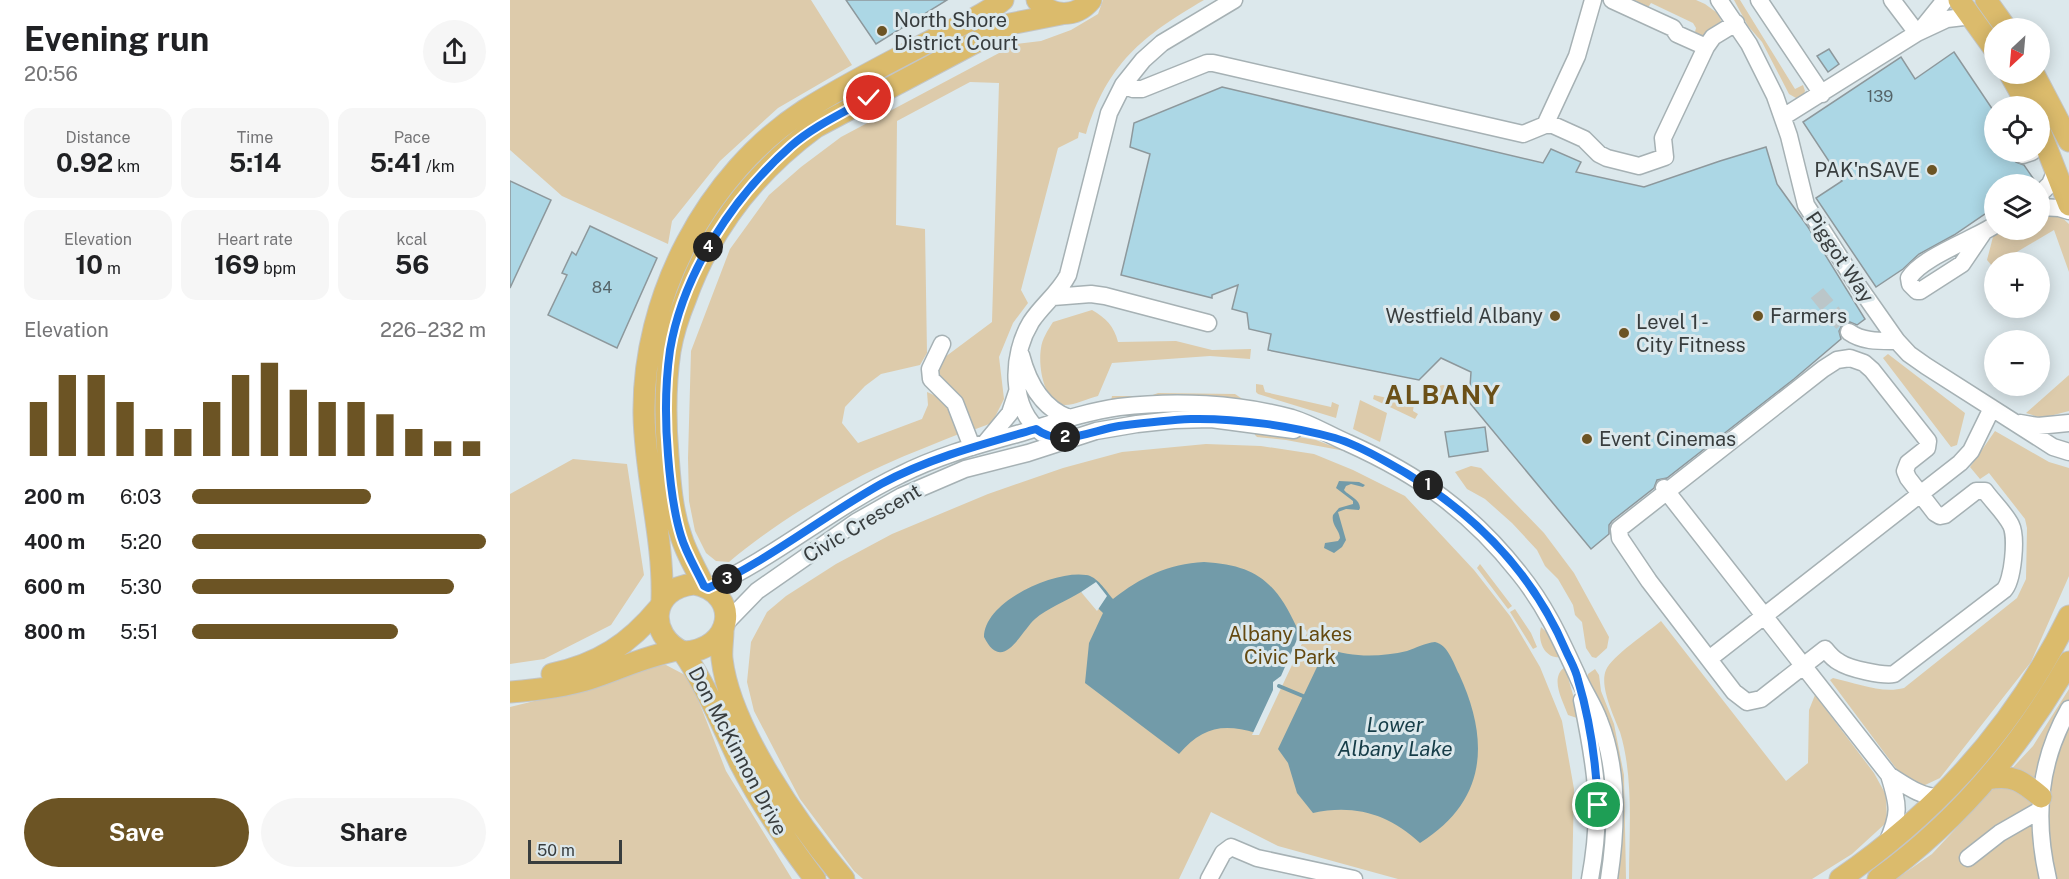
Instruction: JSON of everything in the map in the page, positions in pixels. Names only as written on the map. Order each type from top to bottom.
[{"type":"main road","points":[[681,651],[663,633],[660,625],[661,561],[645,436],[645,390],[652,336],[660,308],[669,280],[693,231],[709,206],[743,164],[780,128],[827,96],[972,19],[1003,0]]},
{"type":"main road","points":[[1037,0],[1048,10],[1061,14]]},
{"type":"main road","points":[[706,587],[684,545],[678,527],[669,469],[666,406],[670,348],[678,318],[697,267],[710,242],[726,218],[769,166],[816,128],[1010,24],[1080,10],[1091,0]]},
{"type":"main road","points":[[1986,0],[1999,18]]},
{"type":"main road","points":[[1966,8],[1984,34]]},
{"type":"main road","points":[[2039,84],[2069,141]]},
{"type":"main road","points":[[2043,162],[2069,205]]},
{"type":"main road","points":[[510,681],[558,673],[587,664],[608,654],[633,636],[660,604],[679,587],[686,585],[706,587],[716,593],[724,608],[724,628],[715,642],[694,652],[681,651],[645,657],[586,680],[550,688],[510,692]]},
{"type":"main road","points":[[1840,879],[1886,846],[1941,797],[2003,726],[2034,681],[2069,616]]},
{"type":"main road","name":"Don McKinnon Drive","points":[[724,628],[722,657],[724,670],[745,728],[779,791],[818,849],[844,879]]},
{"type":"main road","name":"Don McKinnon Drive","points":[[681,651],[708,694],[740,763],[759,797],[785,840],[815,879]]},
{"type":"main road","points":[[1878,879],[1901,862],[1943,824],[1987,779],[2033,720],[2069,662]]},
{"type":"main road","points":[[1987,779],[2002,776],[2015,778],[2041,804]]},
{"type":"street","points":[[942,344],[930,369],[931,379],[955,403],[979,445],[1010,414],[1017,392],[1020,351],[1026,332],[1031,322],[1053,297],[1068,275],[1109,113],[1123,85],[1143,60],[1162,43],[1234,0]]},
{"type":"street","points":[[1545,125],[1577,56],[1593,0]]},
{"type":"street","points":[[1612,0],[1673,28],[1677,34],[1706,47]]},
{"type":"street","points":[[1759,0],[1822,94]]},
{"type":"street","points":[[1892,0],[1917,33]]},
{"type":"street","points":[[1917,33],[1945,0]]},
{"type":"street","name":"Piggot Way","points":[[1719,2],[1749,44],[1783,117],[1806,205],[1863,280],[1897,341],[1909,354],[1926,366],[2053,447],[2069,452]]},
{"type":"street","points":[[1783,117],[1917,33],[1966,8]]},
{"type":"street","points":[[1123,85],[1133,90],[1142,89],[1206,63],[1213,63],[1523,135],[1545,125],[1553,125],[1584,139],[1602,157],[1639,166],[1665,157],[1664,138],[1706,47],[1713,37],[1736,23]]},
{"type":"street","points":[[2050,208],[2069,211]]},
{"type":"street","points":[[1053,297],[1091,294],[1105,296],[1208,323]]},
{"type":"street","points":[[1849,332],[1856,337],[1870,340],[1897,341]]},
{"type":"street","points":[[1020,351],[1024,366],[1046,406],[1069,418]]},
{"type":"street","points":[[1850,358],[1864,363],[1872,370],[1928,441],[1927,448],[1905,468],[1908,478],[1921,494],[1935,513],[1943,516],[1976,491],[1985,491],[2013,530],[2011,577],[2007,587],[1894,674],[1845,666],[1835,660],[1825,649],[1761,699],[1751,702],[1740,698],[1649,581],[1620,538],[1619,529],[1666,490],[1823,369],[1837,360],[1850,358]]},
{"type":"street","points":[[1004,458],[1025,446],[1036,429],[1039,416],[1035,389]]},
{"type":"street","points":[[1017,392],[1025,414],[1036,429],[1047,435],[1078,436]]},
{"type":"street","name":"Civic Crescent","points":[[706,587],[748,568],[836,511],[905,472],[979,445],[1069,418],[1118,407],[1193,404],[1273,414],[1314,426],[1375,456],[1431,488],[1484,532],[1539,600],[1556,628],[1599,719],[1611,766],[1614,825],[1609,879]]},
{"type":"street","points":[[1709,659],[1960,463],[1971,451],[1992,408]]},
{"type":"street","name":"Civic Crescent","points":[[724,628],[757,591],[863,518],[942,477],[1028,453],[1078,436],[1115,427],[1174,420],[1211,419],[1270,425],[1336,438]]},
{"type":"street","name":"Piggot Way","points":[[2016,423],[2038,426],[2069,423]]},
{"type":"street","points":[[1666,490],[1889,775],[1896,797],[1897,815],[1886,846]]},
{"type":"street","name":"Civic Crescent","points":[[1578,678],[1592,744],[1597,784],[1597,828],[1590,879]]},
{"type":"street","points":[[2048,879],[2039,836],[2041,804],[2052,743],[2069,709]]},
{"type":"street","points":[[1889,775],[1918,792],[1941,797]]},
{"type":"street","points":[[1968,858],[2041,804]]},
{"type":"street","points":[[1209,879],[1220,856],[1227,848],[1233,847],[1257,858],[1354,879]]},
{"type":"green space","points":[[510,0],[811,0],[852,65],[778,108],[720,161],[672,221],[668,244],[562,196],[510,150]]},
{"type":"green space","points":[[1103,0],[1204,0],[1162,26],[1130,54],[1116,70],[1105,89],[1086,134],[1079,132],[1078,138],[1058,148],[1021,290],[1028,303],[1013,323],[999,357],[1004,399],[992,423],[973,430],[935,372],[941,360],[992,322],[999,83],[970,82],[897,121],[896,225],[925,229],[927,353],[920,365],[881,374],[865,386],[845,407],[842,423],[858,443],[922,419],[928,405],[927,392],[950,408],[964,432],[844,485],[783,521],[729,562],[716,561],[706,553],[695,531],[689,501],[691,351],[730,249],[769,195],[841,137],[1016,44],[1041,41],[1071,30],[1098,14]]},
{"type":"green space","points":[[1626,0],[1696,0],[1720,15],[1721,22],[1703,40],[1694,36],[1696,28],[1693,23],[1651,3],[1647,9]]},
{"type":"green space","points":[[1734,0],[1740,0],[1795,89],[1803,85],[1805,91],[1802,97],[1796,98],[1789,94],[1762,42],[1748,26]]},
{"type":"green space","points":[[2050,214],[2059,215],[2069,224],[2069,272],[2054,230],[2050,232]]},
{"type":"green space","points":[[1992,240],[2037,240],[2017,252],[1989,252]]},
{"type":"green space","points":[[1092,310],[1109,323],[1118,342],[1176,341],[1212,350],[1251,349],[1250,359],[1210,356],[1112,363],[1098,396],[1069,405],[1058,403],[1047,391],[1041,373],[1040,355],[1043,341],[1053,322]]},
{"type":"green space","points":[[1888,354],[1965,413],[1957,445],[1951,447],[1883,358]]},
{"type":"green space","points":[[2069,375],[2069,411],[2042,418],[2026,413],[2045,396],[2050,396],[2050,392]]},
{"type":"green space","points":[[1256,384],[1263,385],[1265,392],[1331,407],[1332,402],[1339,405],[1336,418],[1258,394]]},
{"type":"green space","points":[[1443,385],[1449,388],[1452,394],[1449,400],[1443,403],[1437,400],[1434,394],[1437,388]]},
{"type":"green space","points":[[1158,393],[1235,394],[1247,402],[1111,401],[1112,396],[1150,396]]},
{"type":"green space","points":[[1374,395],[1414,404],[1413,411],[1418,414],[1415,419],[1373,399]]},
{"type":"green space","points":[[1360,400],[1387,413],[1380,442],[1353,429]]},
{"type":"green space","points":[[1254,429],[1316,440],[1345,451],[1257,437]]},
{"type":"green space","points":[[1995,431],[2049,462],[2069,468],[2069,576],[2031,662],[1940,778],[1923,786],[1898,771],[1830,680],[1833,678],[1887,690],[1904,688],[2017,598],[2026,579],[2027,528],[2025,519],[1989,473],[1980,479],[1970,467]]},
{"type":"green space","name":"Albany Lakes Civic Park","points":[[1206,444],[1261,446],[1314,454],[1353,470],[1405,496],[1474,570],[1510,616],[1540,667],[1562,721],[1574,789],[1572,879],[1398,879],[1278,846],[1211,812],[1179,879],[863,879],[854,871],[800,799],[754,711],[747,682],[751,642],[767,612],[786,596],[836,564],[892,534],[988,494],[1063,468],[1122,452]]},
{"type":"green space","points":[[573,459],[627,464],[644,575],[611,625],[544,659],[510,664],[510,494]]},
{"type":"green space","points":[[1471,466],[1481,468],[1544,533],[1574,573],[1609,637],[1607,648],[1596,658],[1592,657],[1586,648],[1582,622],[1575,615],[1573,605],[1558,579],[1545,566],[1537,550],[1485,499],[1467,489],[1455,472]]},
{"type":"green space","points":[[1480,564],[1512,606],[1508,609],[1477,568]]},
{"type":"green space","points":[[1515,609],[1531,633],[1537,647],[1533,649],[1510,612]]},
{"type":"green space","points":[[1661,621],[1786,781],[1808,763],[1809,710],[1815,695],[1874,773],[1886,795],[1887,822],[1852,854],[1812,879],[1629,879],[1630,805],[1627,768],[1620,732],[1611,710],[1604,677],[1615,658]]},
{"type":"green space","points":[[1541,627],[1552,637],[1562,657],[1551,656],[1547,653],[1541,643]]},
{"type":"green space","points":[[666,665],[685,675],[694,689],[726,771],[792,879],[510,879],[510,707],[567,693],[631,667]]},
{"type":"green space","points":[[1565,667],[1580,719],[1568,715],[1561,697],[1558,677]]},
{"type":"green space","points":[[1595,669],[1599,675],[1601,691],[1614,724],[1624,775],[1626,879],[1616,879],[1606,720],[1599,700],[1587,679],[1588,674]]},
{"type":"green space","points":[[2069,689],[2069,879],[1896,879],[1932,854],[2033,746]]},
{"type":"water","points":[[1339,481],[1359,482],[1365,485],[1363,487],[1351,484],[1344,490],[1356,500],[1360,508],[1338,512],[1346,540],[1342,547],[1334,553],[1324,548],[1325,543],[1338,541],[1340,538],[1333,522],[1333,515],[1339,508],[1353,504],[1353,501],[1336,488]]},
{"type":"water","points":[[1204,562],[1238,567],[1262,579],[1281,599],[1297,628],[1304,632],[1256,733],[1233,728],[1214,730],[1196,738],[1179,754],[1085,683],[1089,643],[1103,613],[1081,592],[1040,615],[1005,651],[998,652],[991,648],[984,637],[987,624],[996,611],[1008,600],[1040,583],[1073,575],[1086,575],[1098,581],[1113,599],[1134,584],[1156,573],[1191,563]]},
{"type":"water","name":"Lower Albany Lake","points":[[1435,642],[1447,650],[1452,659],[1469,699],[1475,723],[1478,746],[1476,768],[1470,789],[1459,808],[1442,826],[1420,843],[1396,825],[1370,814],[1343,810],[1313,813],[1297,793],[1288,763],[1278,749],[1326,648],[1346,654],[1377,655],[1407,651]]},
{"type":"pier","points":[[1096,582],[1107,596],[1097,611],[1081,592]]},
{"type":"pier","points":[[1302,628],[1307,633],[1259,735],[1252,735],[1273,690],[1273,682],[1281,676]]},
{"type":"building","name":"North Shore District Court","points":[[846,0],[947,0],[876,44]]},
{"type":"building","points":[[1829,49],[1839,64],[1828,72],[1817,56]]},
{"type":"building","name":"PAK'nSAVE","points":[[1954,52],[1984,97],[1984,162],[2016,162],[2024,165],[2030,174],[1984,174],[1984,215],[1954,235],[1919,254],[1903,269],[1876,287],[1816,198],[1842,181],[1803,122],[1901,57],[1915,79]]},
{"type":"building","name":"Westfield Albany","points":[[1222,87],[1543,163],[1551,149],[1581,162],[1576,172],[1644,187],[1766,147],[1777,184],[1808,227],[1865,319],[1857,325],[1850,322],[1843,323],[1839,331],[1841,339],[1794,379],[1667,478],[1657,480],[1654,488],[1612,521],[1609,525],[1609,534],[1591,549],[1469,402],[1471,372],[1441,358],[1419,380],[1268,350],[1271,334],[1249,329],[1247,313],[1232,309],[1238,285],[1212,295],[1212,298],[1121,275],[1150,154],[1130,147],[1134,123]]},
{"type":"building","points":[[510,181],[551,200],[510,288]]},
{"type":"building","points":[[590,226],[657,258],[617,348],[548,315],[567,275],[562,273],[572,252],[576,255]]},
{"type":"building","points":[[1485,427],[1488,451],[1449,457],[1445,432]]},
{"type":"waterway","points":[[1279,686],[1303,696]]},
{"type":"tunnel","points":[[1817,293],[1849,332]]},
{"type":"place","name":"North Shore District Court","points":[[882,31]]},
{"type":"place","name":"PAK'nSAVE","points":[[1932,170]]},
{"type":"place","name":"Westfield Albany","points":[[1555,316]]},
{"type":"place","name":"Farmers","points":[[1758,316]]},
{"type":"place","name":"Level 1 - City Fitness","points":[[1624,333]]},
{"type":"place","name":"Event Cinemas","points":[[1587,439]]},
{"type":"district","name":"ALBANY","points":[[1443,394]]},
{"type":"route","points":[[869,98],[816,128],[769,166],[726,218],[710,242],[697,267],[678,318],[670,348],[667,374],[666,432],[669,469],[680,533],[704,586],[708,588],[738,574],[836,511],[905,472],[972,447],[1036,429],[1047,435],[1065,437],[1137,424],[1211,419],[1270,425],[1336,438],[1375,456],[1442,495],[1484,532],[1526,580],[1556,628],[1578,678],[1595,763],[1598,805]]}]
